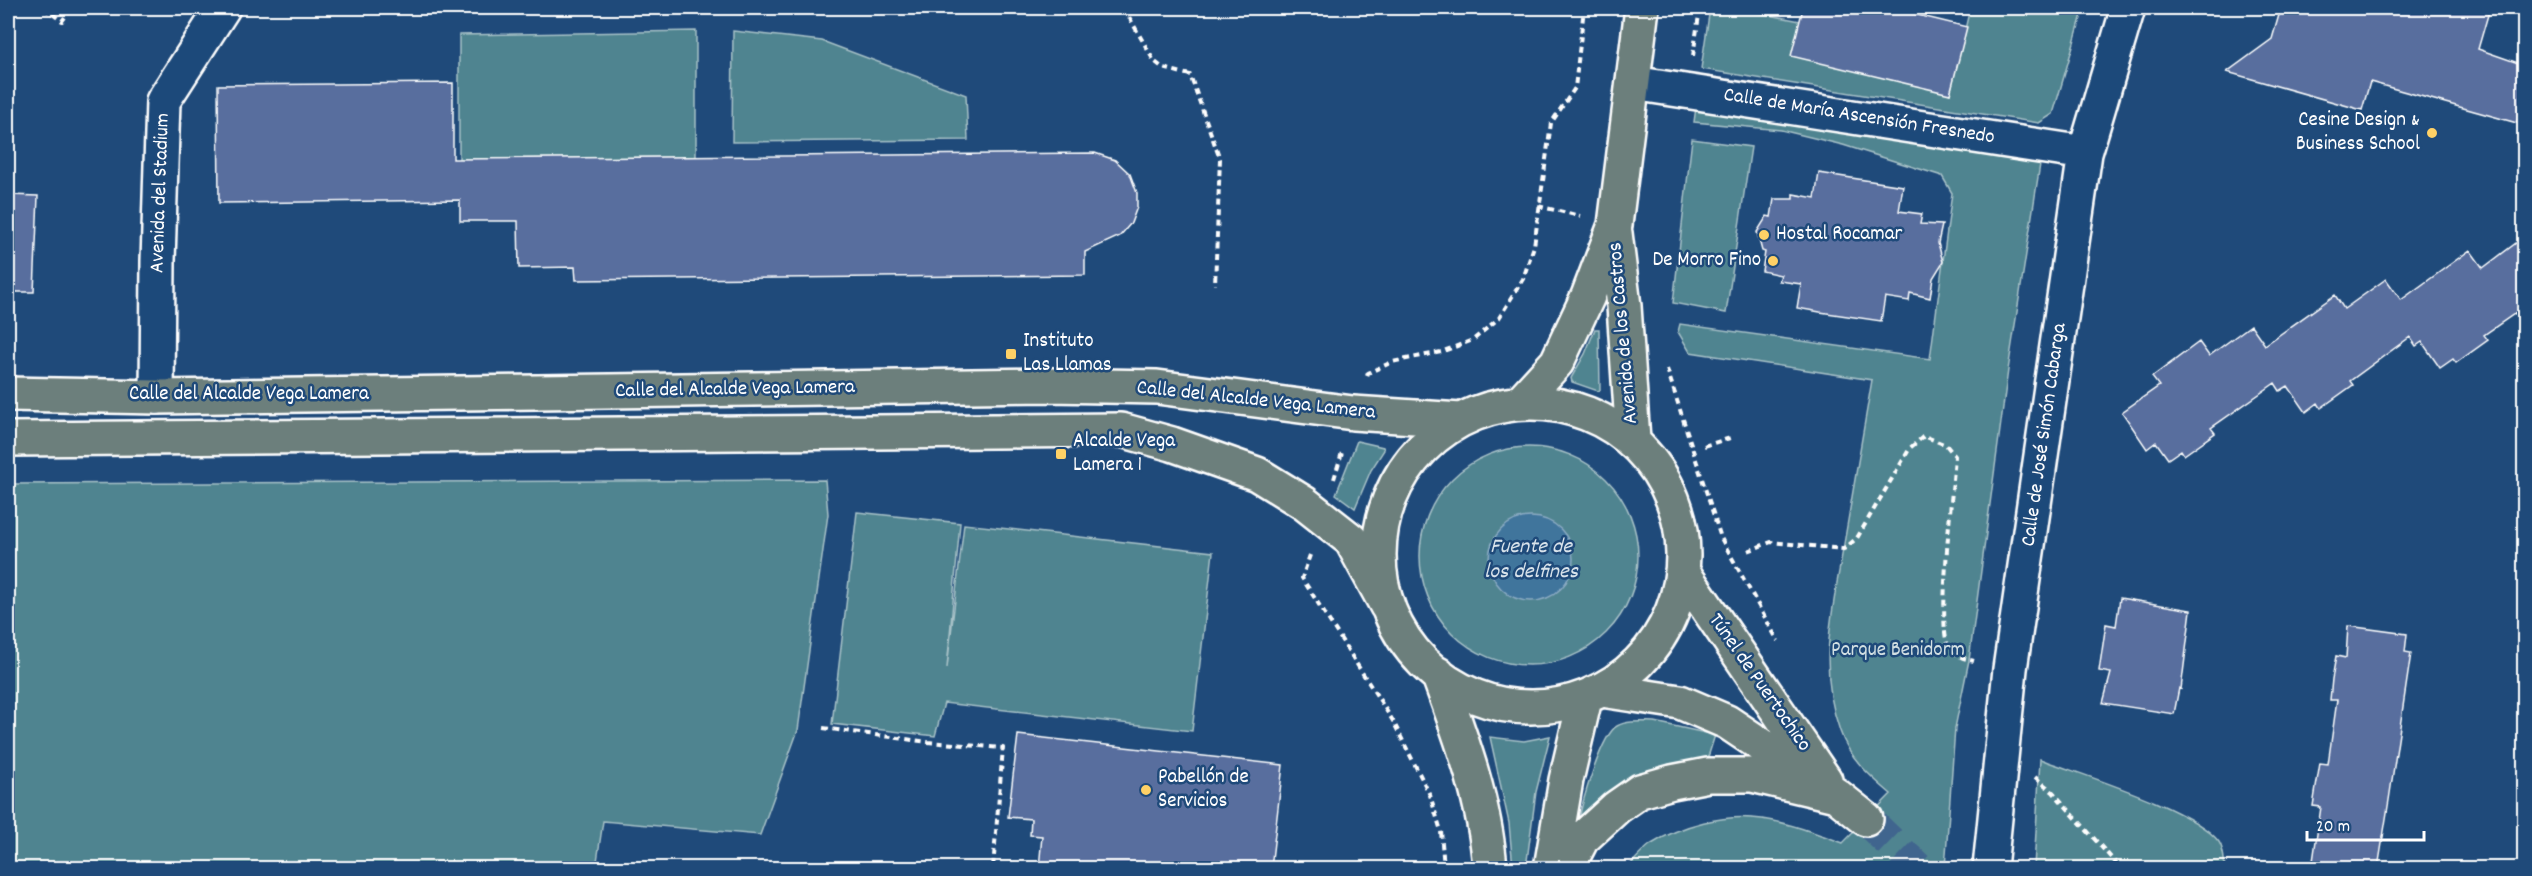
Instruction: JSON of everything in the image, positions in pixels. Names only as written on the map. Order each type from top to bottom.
[{"type":"main road","name":"Avenida de los Castros","points":[[1524,398],[1557,362],[1588,296],[1614,225],[1642,8]]},
{"type":"main road","name":"Avenida de los Castros","points":[[1614,225],[1624,306],[1633,440]]},
{"type":"main road","name":"Calle del Alcalde Vega Lamera","points":[[8,394],[157,397],[1050,386],[1157,387],[1353,413],[1461,420]]},
{"type":"main road","points":[[1490,868],[1487,833],[1463,741],[1438,674],[1408,645],[1387,606],[1378,571],[1379,530],[1390,492],[1416,452],[1461,420],[1524,398],[1593,414],[1633,440],[1668,487],[1681,526],[1682,571],[1671,611],[1657,641],[1638,666],[1596,697],[1566,780],[1551,868]]},
{"type":"main road","name":"Calle del Alcalde Vega Lamera","points":[[8,439],[1121,430],[1172,444],[1257,474],[1304,503],[1351,540],[1387,606]]},
{"type":"main road","name":"Túnel de Puertochico","points":[[1682,571],[1836,795]]},
{"type":"main road","name":"Túnel de Puertochico","points":[[1438,674],[1492,702],[1543,708],[1596,697],[1680,702],[1727,722],[1836,795],[1866,819]]},
{"type":"main road","points":[[1567,868],[1582,839],[1617,807],[1640,791],[1661,785],[1708,775],[1752,775],[1836,795]]},
{"type":"street","name":"Avenida del Stadium","points":[[157,397],[163,100],[223,8]]},
{"type":"street","name":"Calle de José Simón Cabarga","points":[[1995,866],[2010,669],[2085,153],[2128,8]]},
{"type":"street","name":"Calle de María Ascensión Fresnedo","points":[[1633,82],[2085,153]]},
{"type":"path","points":[[44,8],[62,21],[72,8]]},
{"type":"path","points":[[1124,8],[1154,61],[1162,68],[1190,75],[1220,159],[1215,285]]},
{"type":"path","points":[[1692,61],[1700,8]]},
{"type":"path","points":[[1538,206],[1614,225]]},
{"type":"path","points":[[1665,362],[1721,538],[1779,642]]},
{"type":"path","points":[[1749,551],[1771,542],[1844,549],[1857,538],[1910,448],[1924,436],[1946,445],[1955,456],[1944,614],[1947,643],[1959,658],[2010,669]]},
{"type":"path","points":[[1704,446],[1730,438]]},
{"type":"path","points":[[823,728],[928,742],[1003,748],[993,868]]},
{"type":"path","points":[[2003,749],[2053,792],[2120,868]]},
{"type":"green space","points":[[1710,8],[1734,8],[1800,21],[1950,94],[1970,8],[2084,8],[2053,114],[2039,123],[1701,69]]},
{"type":"green space","points":[[696,31],[696,157],[459,159],[459,35]]},
{"type":"green space","points":[[733,31],[822,41],[966,95],[968,140],[732,142]]},
{"type":"green space","name":"Parque Benidorm","points":[[1696,107],[2040,164],[2008,370],[1969,660],[1955,728],[1945,868],[1627,868],[1647,847],[1662,838],[1689,826],[1718,819],[1748,818],[1772,821],[1843,843],[1891,794],[1868,774],[1844,741],[1833,706],[1829,682],[1829,634],[1832,611],[1872,380],[1690,352],[1678,332],[1680,324],[1930,359],[1952,193],[1942,176],[1843,145],[1781,130],[1694,122]]},
{"type":"green space","points":[[1692,139],[1751,147],[1726,313],[1673,303]]},
{"type":"green space","points":[[1595,329],[1599,329],[1600,390],[1598,391],[1572,382],[1571,378],[1585,354]]},
{"type":"green space","points":[[1357,441],[1383,447],[1384,450],[1371,470],[1355,508],[1336,494]]},
{"type":"green space","points":[[1518,447],[1540,447],[1561,451],[1581,460],[1598,471],[1614,487],[1634,524],[1638,556],[1634,588],[1630,598],[1620,617],[1598,641],[1561,661],[1540,665],[1518,665],[1497,661],[1477,652],[1460,641],[1444,625],[1424,588],[1420,567],[1420,545],[1424,524],[1433,504],[1444,487],[1460,471],[1497,451]]},
{"type":"green space","points":[[825,480],[828,514],[798,730],[760,835],[603,821],[596,868],[8,868],[8,484]]},
{"type":"green space","points":[[857,512],[960,523],[947,668],[964,524],[1213,552],[1192,731],[944,703],[935,736],[832,724]]},
{"type":"green space","points":[[1655,722],[1715,735],[1708,757],[1664,767],[1579,822],[1593,770],[1611,732],[1617,726],[1626,723]]},
{"type":"green space","points":[[1550,736],[1536,792],[1526,868],[1513,868],[1509,823],[1490,737],[1524,741]]},
{"type":"green space","points":[[2040,759],[2136,794],[2187,817],[2219,842],[2223,851],[2225,868],[2034,868]]},
{"type":"water","name":"Fuente de los delfines","points":[[1531,517],[1547,520],[1561,529],[1570,543],[1573,559],[1570,575],[1561,589],[1547,598],[1531,601],[1515,598],[1501,589],[1492,575],[1489,559],[1492,543],[1501,529],[1515,520]]},
{"type":"building","points":[[1803,8],[1889,8],[1967,27],[1950,94],[1791,56]]},
{"type":"building","points":[[2281,8],[2490,8],[2478,49],[2524,65],[2524,82],[2517,123],[2370,82],[2362,110],[2227,72],[2272,39]]},
{"type":"building","points":[[453,83],[453,159],[1095,153],[1115,160],[1130,174],[1137,193],[1137,207],[1131,223],[1120,236],[1085,252],[1085,275],[576,280],[575,267],[519,268],[518,221],[460,221],[460,200],[219,203],[218,85]]},
{"type":"building","points":[[1819,173],[1903,186],[1899,211],[1922,214],[1920,224],[1942,225],[1938,243],[1943,262],[1933,278],[1930,298],[1910,293],[1909,301],[1885,297],[1881,321],[1820,312],[1797,308],[1801,284],[1779,281],[1781,275],[1762,271],[1765,252],[1762,251],[1757,232],[1767,216],[1771,217],[1774,199],[1793,199],[1793,194],[1815,198]]},
{"type":"building","points":[[8,195],[38,196],[34,292],[8,292]]},
{"type":"building","points":[[2524,237],[2524,307],[2484,335],[2488,340],[2456,363],[2453,359],[2440,368],[2422,342],[2416,346],[2410,337],[2350,381],[2353,385],[2321,408],[2318,403],[2306,412],[2288,386],[2280,391],[2275,383],[2211,428],[2215,433],[2184,455],[2181,450],[2168,459],[2156,442],[2147,449],[2122,412],[2159,386],[2152,377],[2199,342],[2209,356],[2251,325],[2265,345],[2335,295],[2344,309],[2386,279],[2401,300],[2470,250],[2483,268]]},
{"type":"building","points":[[2120,598],[2191,610],[2181,689],[2179,688],[2174,714],[2103,703],[2111,673],[2099,671],[2106,624],[2116,626]]},
{"type":"building","points":[[2348,626],[2407,634],[2405,652],[2411,653],[2378,868],[2312,868],[2321,807],[2313,806],[2320,763],[2328,764],[2337,700],[2330,700],[2332,679],[2336,656],[2346,658]]},
{"type":"building","name":"Pabellón de Servicios","points":[[1018,735],[1283,765],[1271,868],[1039,868],[1042,836],[1030,835],[1031,819],[1008,817]]},
{"type":"tunnel","points":[[1866,819],[1917,868]]},
{"type":"place","name":"Cesine Design & Business School","points":[[2432,133]]},
{"type":"place","name":"Hostal Rocamar","points":[[1764,235]]},
{"type":"place","name":"De Morro Fino","points":[[1773,261]]},
{"type":"place","name":"Instituto Las Llamas","points":[[1011,354]]},
{"type":"place","name":"Alcalde Vega Lamera 1","points":[[1061,454]]},
{"type":"place","name":"Pabellón de Servicios","points":[[1146,790]]}]
